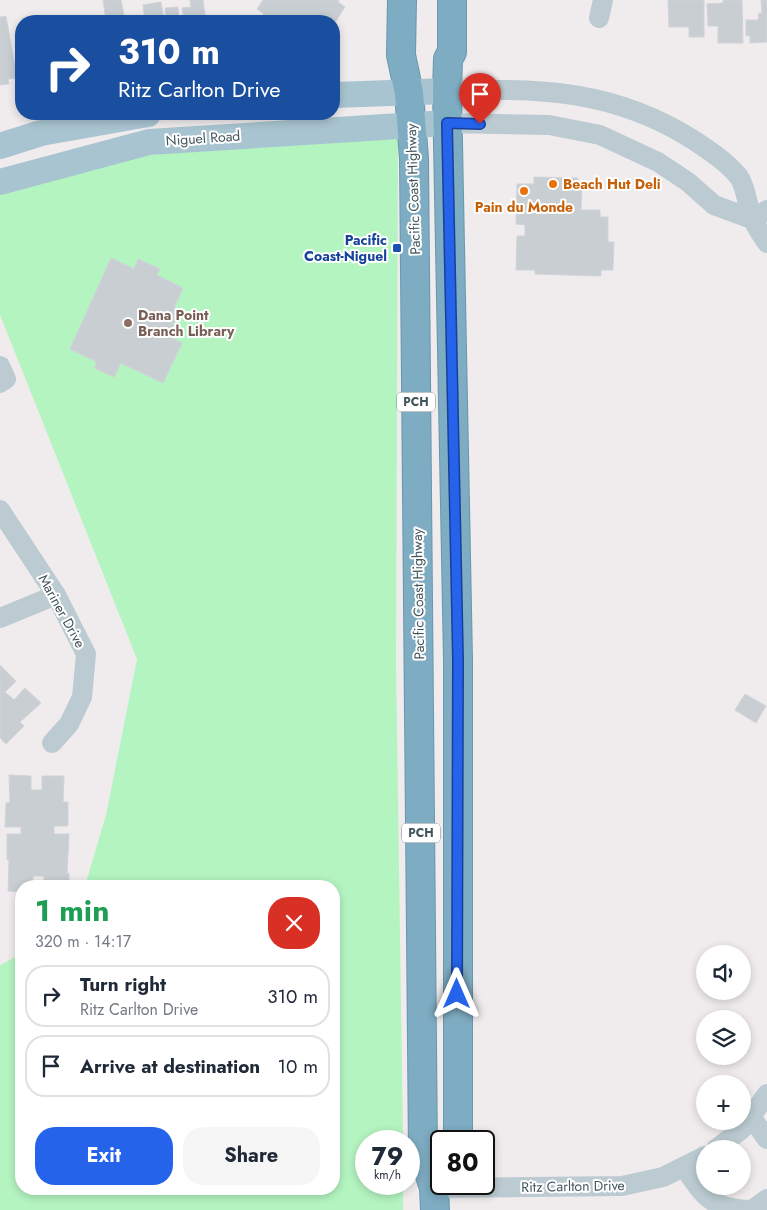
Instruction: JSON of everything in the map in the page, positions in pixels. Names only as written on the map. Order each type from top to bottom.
[{"type":"highway","name":"Pacific Coast Highway","points":[[402,0],[401,55],[409,93],[414,159],[423,1154],[430,1173]]},
{"type":"highway","name":"PCH","points":[[452,0],[452,52],[448,59],[447,123],[458,660],[458,1130]]},
{"type":"main road","points":[[340,95],[447,91]]},
{"type":"main road","points":[[0,146],[41,133],[114,120]]},
{"type":"main road","name":"Niguel Road","points":[[0,182],[148,142],[447,123]]},
{"type":"street","points":[[447,91],[536,90],[591,96],[618,104],[677,130],[710,151],[740,178],[760,214],[767,243]]},
{"type":"street","points":[[447,123],[549,125],[600,135],[658,162],[688,182],[714,205],[760,214]]},
{"type":"street","name":"Mariner Drive","points":[[0,510],[56,595],[86,654],[82,697],[69,724],[52,743]]},
{"type":"street","points":[[0,618],[56,595]]},
{"type":"street","points":[[767,1094],[751,1117],[767,1139]]},
{"type":"street","points":[[727,1140],[740,1130]]},
{"type":"street","name":"Ritz Carlton Drive","points":[[495,1190],[622,1186],[646,1182],[696,1161]]},
{"type":"street","points":[[684,1167],[703,1195],[718,1205],[734,1209],[752,1210],[767,1199]]},
{"type":"green space","points":[[398,138],[396,662],[403,1130],[355,1130],[355,1195],[403,1195],[403,1210],[0,1210],[0,965],[15,957],[15,1195],[340,1195],[340,880],[87,880],[106,815],[137,659],[0,315],[0,192],[108,159],[276,143]]},
{"type":"building","points":[[103,0],[121,0],[124,15],[105,15]]},
{"type":"building","points":[[190,0],[203,0],[205,15],[183,15],[182,8],[191,7]]},
{"type":"building","points":[[263,0],[339,0],[338,2],[345,7],[340,15],[263,15],[257,9]]},
{"type":"building","points":[[668,0],[704,0],[704,37],[689,37],[689,27],[669,27]]},
{"type":"building","points":[[723,0],[742,0],[743,43],[718,43],[718,26],[708,26],[707,4],[723,3]]},
{"type":"building","points":[[761,0],[767,0],[767,42],[750,43],[750,35],[746,36],[746,20],[758,20],[759,13],[762,13]]},
{"type":"building","points":[[161,2],[163,15],[144,15],[143,5]]},
{"type":"building","points":[[178,7],[179,15],[166,15],[165,8]]},
{"type":"building","points":[[6,16],[15,67],[15,78],[8,79],[9,84],[0,85],[0,17]]},
{"type":"building","points":[[534,177],[578,178],[577,189],[582,189],[581,210],[600,210],[600,217],[608,217],[608,242],[614,242],[613,270],[601,270],[601,276],[535,274],[535,270],[516,270],[517,236],[525,236],[525,225],[516,224],[517,184],[534,184]]},
{"type":"building","name":"Dana Point Branch Library","points":[[111,258],[134,269],[138,259],[160,269],[157,275],[183,288],[174,308],[180,310],[168,336],[182,343],[163,383],[121,363],[114,377],[94,368],[97,362],[70,349]]},
{"type":"building","points":[[0,665],[16,681],[5,692],[14,700],[25,688],[41,703],[20,722],[24,726],[6,744],[0,738]]},
{"type":"building","points":[[745,694],[766,706],[756,723],[735,710]]},
{"type":"building","points":[[9,775],[31,776],[31,790],[42,790],[42,776],[64,776],[63,802],[68,802],[68,826],[54,826],[54,834],[69,834],[67,874],[69,873],[69,880],[44,880],[44,876],[33,876],[33,880],[15,880],[15,892],[8,891],[9,860],[7,860],[7,834],[21,834],[21,827],[5,827],[6,803],[10,802]]},
{"type":"place","name":"Beach Hut Deli","points":[[553,184]]},
{"type":"place","name":"Pain du Monde","points":[[524,191]]},
{"type":"place","name":"Pacific Coast-Niguel","points":[[397,248]]},
{"type":"place","name":"Dana Point Branch Library","points":[[128,323]]},
{"type":"route","points":[[457,994],[458,660],[452,417],[452,276],[447,123],[480,124]]}]
